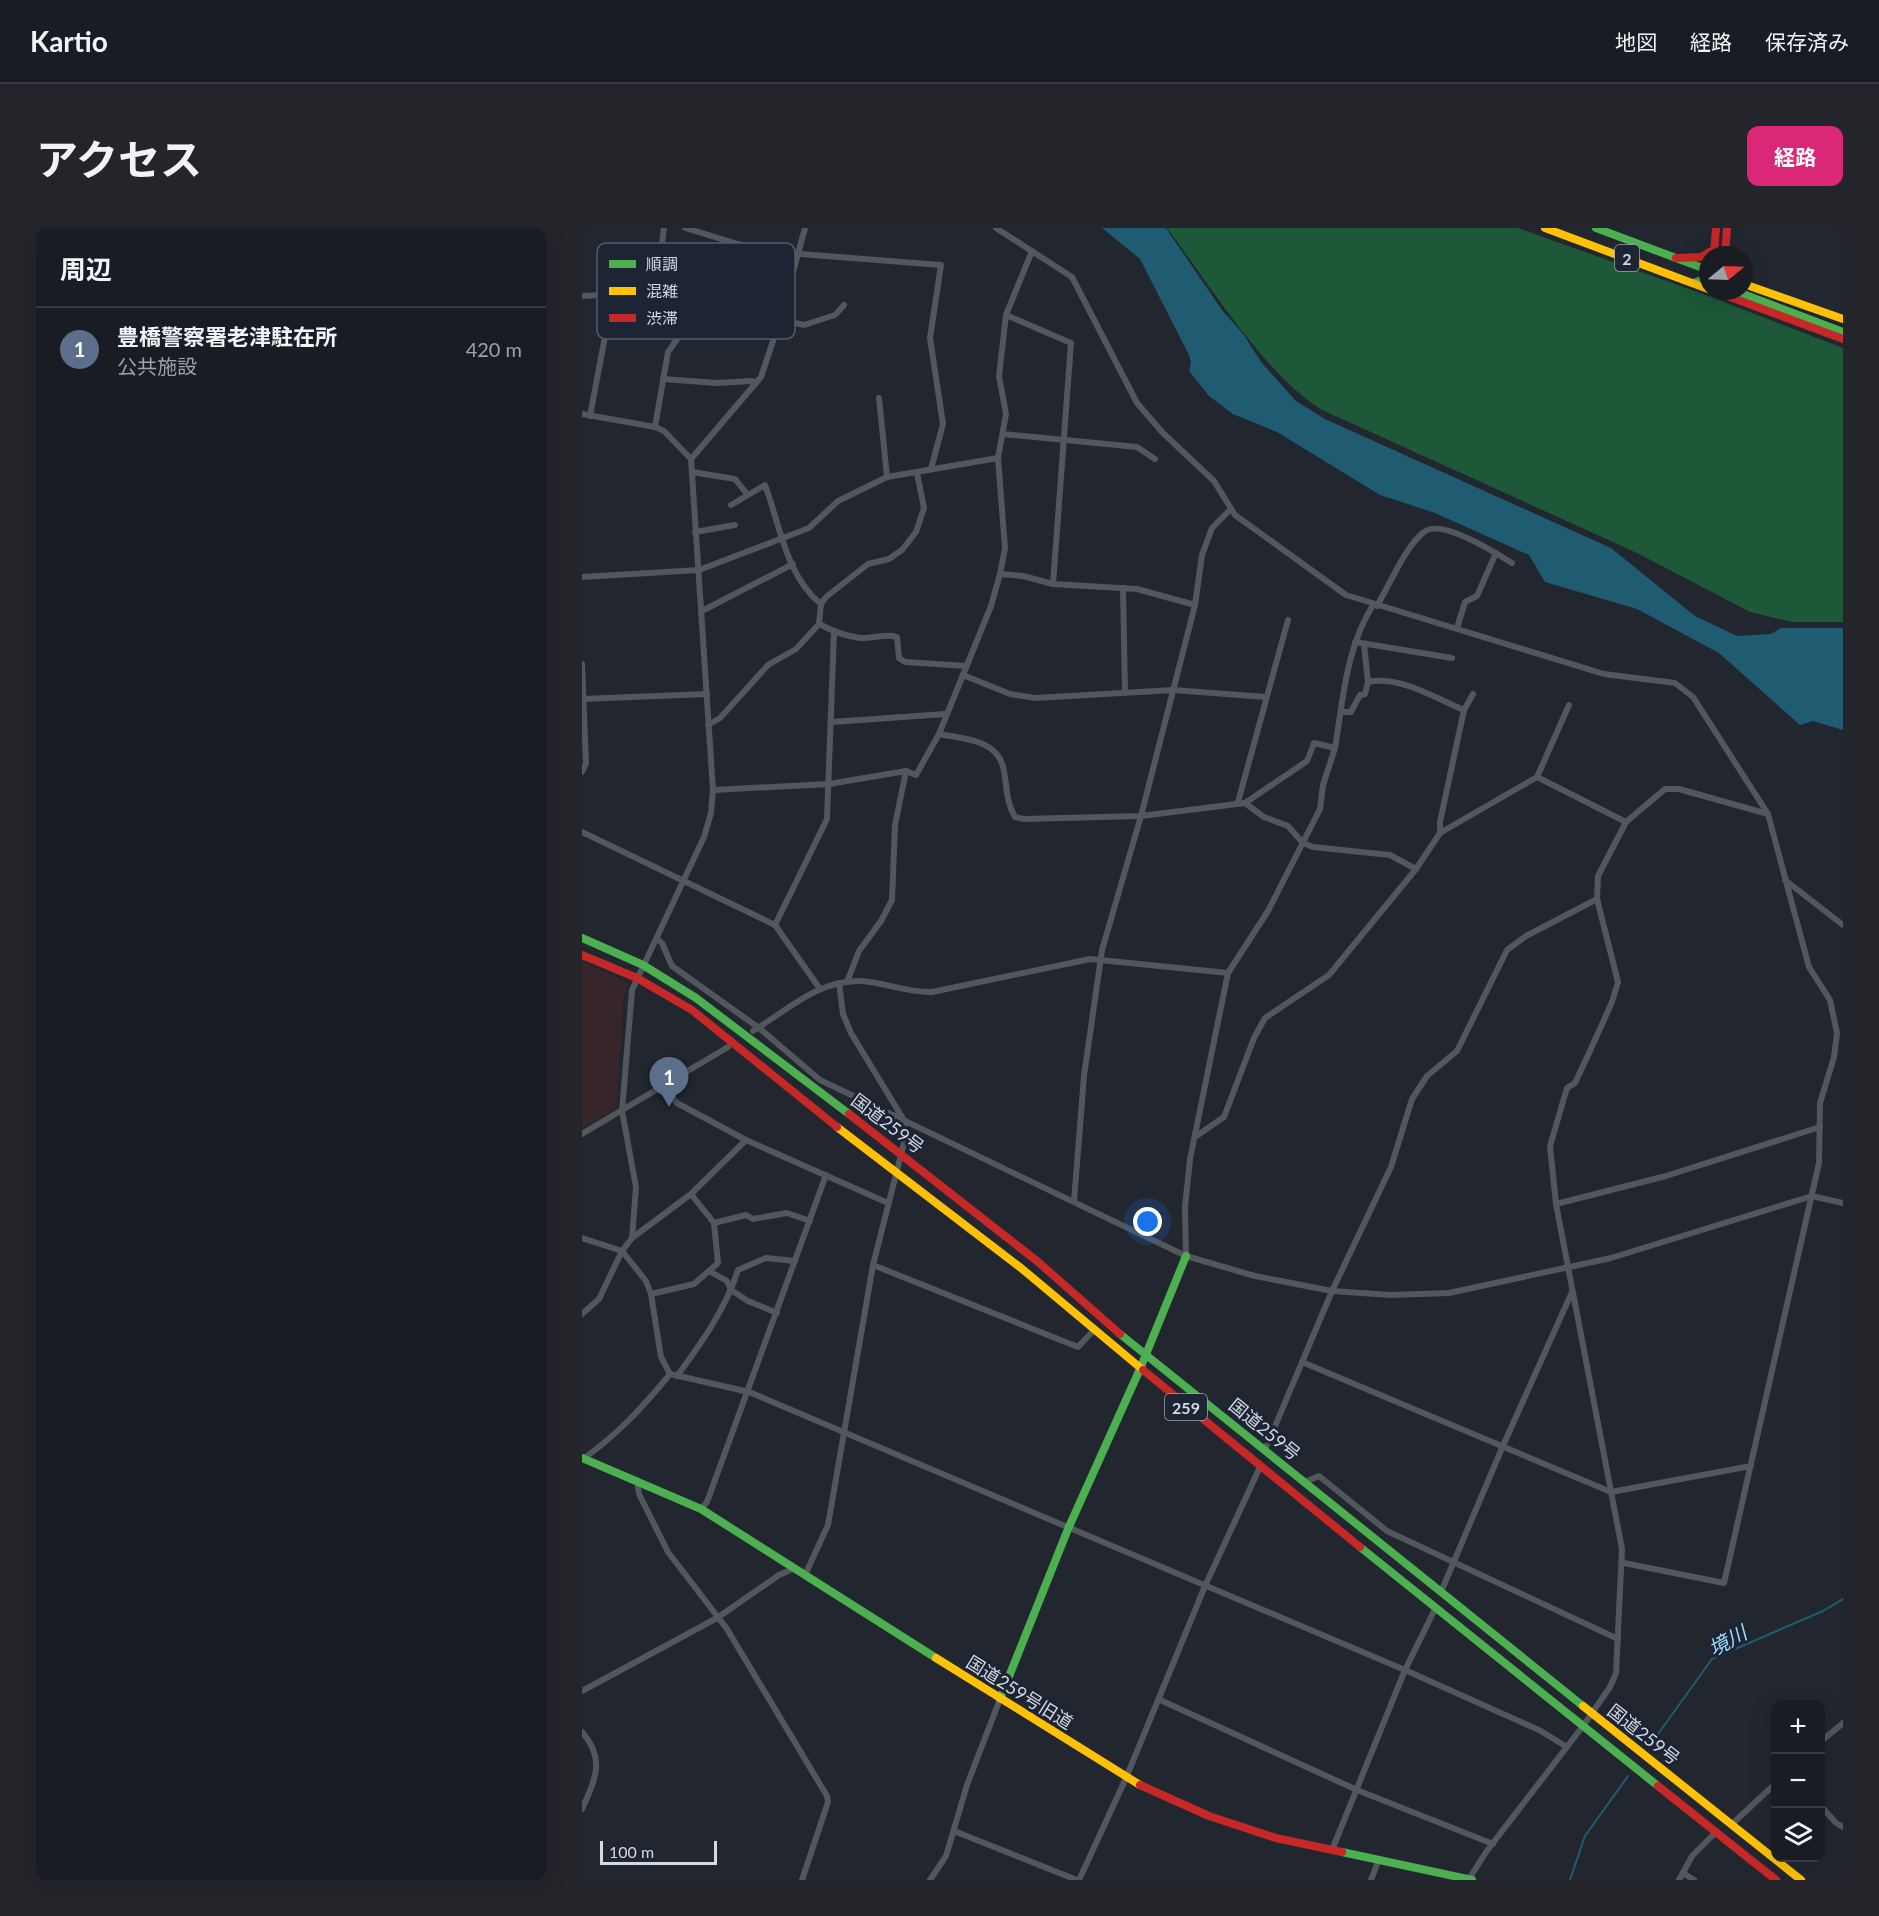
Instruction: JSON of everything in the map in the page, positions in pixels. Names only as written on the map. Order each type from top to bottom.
[{"type":"main road","name":"2","points":[[1545,228],[1699,285]]},
{"type":"main road","name":"2","points":[[1596,228],[1699,267]]},
{"type":"main road","points":[[1716,228],[1717,246]]},
{"type":"main road","points":[[1674,258],[1699,257]]},
{"type":"main road","points":[[1693,283],[1699,281]]},
{"type":"main road","points":[[1753,287],[1843,319]]},
{"type":"main road","points":[[1753,298],[1843,332]]},
{"type":"main road","points":[[1738,300],[1843,339]]},
{"type":"main road","name":"国道259号","points":[[582,938],[643,965],[696,998],[901,1154],[1037,1261],[1145,1356],[1801,1880]]},
{"type":"main road","name":"国道259号","points":[[582,955],[637,978],[692,1010],[1021,1268],[1260,1467],[1776,1880]]},
{"type":"main road","points":[[1000,1699],[1068,1529],[1140,1369],[1186,1256]]},
{"type":"main road","name":"国道259号旧道","points":[[583,1458],[701,1509],[1126,1778],[1209,1816],[1276,1838],[1379,1859],[1444,1876],[1470,1879]]},
{"type":"street","points":[[662,243],[664,228]]},
{"type":"street","points":[[685,228],[735,243]]},
{"type":"street","points":[[795,270],[805,228]]},
{"type":"street","points":[[996,228],[1072,277],[1137,403],[1161,432],[1214,481],[1231,509],[1346,596],[1604,674],[1682,687],[1694,697],[1768,814],[1809,967],[1830,1000],[1837,1034],[1834,1058],[1820,1103],[1819,1163],[1724,1583],[1624,1563]]},
{"type":"street","points":[[713,790],[829,784],[906,771],[916,775],[939,734],[945,714],[991,606],[1005,548],[998,458],[1006,406],[999,376],[1006,315],[1032,251]]},
{"type":"street","points":[[795,253],[941,265],[930,338],[943,424],[931,469]]},
{"type":"street","points":[[582,296],[597,295]]},
{"type":"street","points":[[795,323],[804,325],[835,315],[844,305]]},
{"type":"street","points":[[1006,315],[1071,343],[1053,584]]},
{"type":"street","points":[[590,416],[605,339]]},
{"type":"street","points":[[655,427],[668,352],[677,339]]},
{"type":"street","points":[[691,459],[756,383],[765,367],[774,339]]},
{"type":"street","points":[[663,379],[752,381],[756,383]]},
{"type":"street","points":[[879,398],[887,477]]},
{"type":"street","points":[[582,414],[655,427],[663,431],[691,459],[713,790],[711,813],[704,837],[637,978],[630,1005],[622,1111],[636,1187],[632,1238]]},
{"type":"street","points":[[1003,434],[1137,447],[1155,459]]},
{"type":"street","points":[[582,576],[699,570],[780,537],[809,528],[838,501],[887,477],[998,458]]},
{"type":"street","points":[[692,472],[735,479],[747,494]]},
{"type":"street","points":[[708,725],[720,718],[768,665],[796,649],[819,624],[821,604],[826,597],[868,564],[889,559],[902,550],[916,532],[924,508],[917,472]]},
{"type":"street","points":[[731,505],[765,485],[780,537],[808,594],[821,604]]},
{"type":"street","points":[[1074,1201],[1084,1076],[1100,959],[1141,816],[1195,605],[1202,555],[1212,528],[1231,509]]},
{"type":"street","points":[[695,532],[735,525]]},
{"type":"street","points":[[1186,1256],[1185,1207],[1190,1159],[1228,973],[1268,911],[1320,809],[1323,785],[1335,748],[1354,642],[1361,623],[1375,606],[1416,540],[1425,530],[1432,528],[1473,539],[1512,563]]},
{"type":"street","points":[[1457,628],[1465,602],[1476,596],[1496,553]]},
{"type":"street","points":[[702,611],[793,564]]},
{"type":"street","points":[[999,574],[1023,576],[1053,584],[1137,589],[1195,605]]},
{"type":"street","points":[[1123,588],[1125,692]]},
{"type":"street","points":[[1241,802],[1266,697],[1288,620]]},
{"type":"street","points":[[819,624],[834,632],[860,638],[890,635],[897,638],[899,658],[905,662],[967,666]]},
{"type":"street","points":[[775,925],[827,819],[834,632]]},
{"type":"street","points":[[1354,642],[1452,658]]},
{"type":"street","points":[[1341,712],[1351,712],[1360,695],[1365,694],[1368,682],[1364,644]]},
{"type":"street","points":[[582,664],[586,764],[582,772]]},
{"type":"street","points":[[963,675],[1010,694],[1036,698],[1173,690],[1266,697]]},
{"type":"street","points":[[1368,682],[1380,679],[1400,683],[1464,710]]},
{"type":"street","points":[[583,699],[707,694]]},
{"type":"street","points":[[1440,833],[1440,822],[1464,710],[1473,694]]},
{"type":"street","points":[[1195,1137],[1224,1117],[1254,1038],[1265,1018],[1329,975],[1416,868],[1440,833],[1537,777],[1569,705]]},
{"type":"street","points":[[832,722],[945,714]]},
{"type":"street","points":[[939,734],[978,741],[989,746],[1004,768],[1009,806],[1015,817],[1024,819],[1141,816],[1241,802],[1307,760],[1314,742],[1335,748]]},
{"type":"street","points":[[847,982],[859,951],[881,921],[892,900],[895,825],[906,771]]},
{"type":"street","points":[[1537,777],[1626,822]]},
{"type":"street","points":[[1470,1879],[1493,1844],[1583,1726],[1610,1687],[1616,1673],[1624,1563],[1556,1204],[1550,1146],[1567,1088],[1575,1083],[1612,1002],[1618,982],[1597,899],[1598,876],[1626,822],[1665,789],[1679,789],[1768,814]]},
{"type":"street","points":[[1241,802],[1264,817],[1288,826],[1303,843],[1313,847],[1390,855],[1416,868]]},
{"type":"street","points":[[582,832],[775,925],[820,990]]},
{"type":"street","points":[[1785,880],[1843,925]]},
{"type":"street","points":[[1265,1450],[1332,1291],[1391,1167],[1412,1099],[1427,1076],[1457,1051],[1507,950],[1526,936],[1597,899]]},
{"type":"street","points":[[657,939],[662,943],[672,966],[820,1080],[1186,1256],[1255,1276],[1332,1291],[1391,1295],[1449,1293],[1611,1258],[1812,1196],[1843,1203]]},
{"type":"street","points":[[756,1030],[820,990],[839,982],[862,981],[911,992],[933,992],[1070,963],[1100,959],[1228,973]]},
{"type":"street","points":[[805,1575],[828,1526],[873,1264],[897,1173],[905,1122],[851,1034],[843,1014],[839,982]]},
{"type":"street","points":[[582,1134],[728,1047]]},
{"type":"street","points":[[663,1086],[677,1103],[746,1140],[888,1203]]},
{"type":"street","points":[[1556,1204],[1666,1176],[1820,1127]]},
{"type":"street","points":[[582,1314],[599,1299],[622,1251],[632,1238],[691,1194],[746,1140]]},
{"type":"street","points":[[701,1509],[707,1502],[749,1392],[826,1175]]},
{"type":"street","points":[[651,1294],[694,1284],[718,1263],[714,1223],[691,1194]]},
{"type":"street","points":[[714,1223],[746,1215],[753,1219],[787,1213],[810,1221]]},
{"type":"street","points":[[582,1238],[622,1251],[646,1281],[651,1294],[662,1357],[674,1375],[749,1392],[1405,1670],[1539,1730],[1567,1747]]},
{"type":"street","points":[[583,1458],[615,1437],[699,1346],[731,1290],[738,1270],[766,1258],[795,1262]]},
{"type":"street","points":[[873,1264],[1078,1347],[1094,1330]]},
{"type":"street","points":[[709,1271],[727,1281],[731,1290],[748,1301],[777,1313]]},
{"type":"street","points":[[1441,1592],[1572,1292]]},
{"type":"street","points":[[1302,1362],[1611,1492],[1750,1466]]},
{"type":"street","points":[[954,1831],[1078,1880],[1126,1778],[1205,1586],[1260,1467]]},
{"type":"street","points":[[1305,1482],[1319,1476],[1386,1531],[1454,1560],[1618,1639]]},
{"type":"street","points":[[637,1480],[639,1494],[668,1552],[717,1618],[827,1796],[828,1802],[802,1880]]},
{"type":"street","points":[[582,1691],[717,1618],[779,1575],[795,1568]]},
{"type":"street","points":[[1332,1850],[1405,1670],[1436,1607]]},
{"type":"street","points":[[930,1880],[946,1856],[967,1785],[1000,1699]]},
{"type":"street","points":[[1158,1699],[1357,1790],[1493,1844]]},
{"type":"street","points":[[1825,1739],[1843,1723]]},
{"type":"street","points":[[582,1732],[595,1752],[598,1768],[596,1779],[582,1809]]},
{"type":"street","points":[[1732,1824],[1771,1788]]},
{"type":"street","points":[[1824,1808],[1836,1823],[1843,1827]]},
{"type":"street","points":[[1679,1880],[1692,1856],[1716,1832]]},
{"type":"street","points":[[1371,1880],[1379,1859]]},
{"type":"street","points":[[1683,1873],[1695,1880]]},
{"type":"shaded area","points":[[582,962],[628,983],[623,1002],[617,1108],[582,1128]]},
{"type":"green space","points":[[1167,228],[1518,228],[1699,293],[1699,300],[1719,300],[1843,348],[1843,622],[1792,622],[1750,612],[1637,553],[1322,410],[1300,394],[1279,374],[1219,301]]},
{"type":"water","points":[[1102,228],[1166,228],[1261,362],[1296,401],[1325,419],[1611,548],[1695,616],[1737,636],[1771,634],[1781,628],[1843,628],[1843,730],[1813,721],[1800,725],[1719,653],[1637,609],[1545,582],[1529,555],[1435,513],[1380,495],[1277,432],[1233,414],[1209,396],[1189,371],[1191,362],[1188,353],[1140,259]]},
{"type":"waterway","name":"境川","points":[[1653,1741],[1712,1659],[1823,1611],[1843,1599]]},
{"type":"waterway","name":"境川","points":[[1570,1880],[1585,1836],[1628,1776]]},
{"type":"traffic: fast","points":[[1596,228],[1699,267]]},
{"type":"traffic: fast","points":[[1693,283],[1699,281]]},
{"type":"traffic: fast","points":[[1753,298],[1843,332]]},
{"type":"traffic: fast","points":[[582,938],[643,965],[696,998],[849,1114]]},
{"type":"traffic: fast","points":[[1000,1699],[1068,1529],[1140,1369],[1186,1256]]},
{"type":"traffic: fast","points":[[1120,1334],[1583,1706]]},
{"type":"traffic: fast","points":[[582,1458],[701,1509],[936,1658]]},
{"type":"traffic: fast","points":[[1360,1547],[1658,1786]]},
{"type":"traffic: fast","points":[[1342,1852],[1472,1880]]},
{"type":"traffic: slow","points":[[1545,228],[1699,286]]},
{"type":"traffic: slow","points":[[1753,287],[1843,319]]},
{"type":"traffic: slow","points":[[837,1127],[1021,1268],[1143,1370]]},
{"type":"traffic: slow","points":[[936,1658],[1140,1785]]},
{"type":"traffic: slow","points":[[1583,1706],[1801,1880]]},
{"type":"traffic: jam","points":[[1715,246],[1716,228]]},
{"type":"traffic: jam","points":[[1726,246],[1727,228]]},
{"type":"traffic: jam","points":[[1676,258],[1699,257]]},
{"type":"traffic: jam","points":[[1738,300],[1843,339]]},
{"type":"traffic: jam","points":[[582,955],[637,978],[692,1010],[837,1127]]},
{"type":"traffic: jam","points":[[849,1114],[1037,1261],[1120,1334]]},
{"type":"traffic: jam","points":[[1143,1370],[1360,1547]]},
{"type":"traffic: jam","points":[[1140,1785],[1209,1816],[1276,1838],[1342,1852]]},
{"type":"traffic: jam","points":[[1658,1786],[1776,1880]]},
{"type":"place","name":"豊橋警察署老津駐在所","points":[[669,1107]]}]
